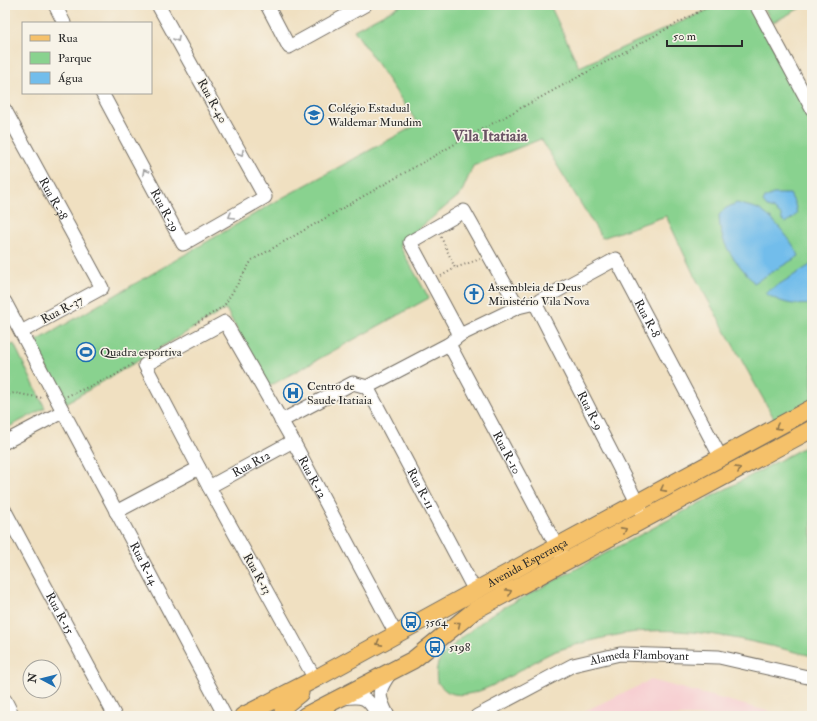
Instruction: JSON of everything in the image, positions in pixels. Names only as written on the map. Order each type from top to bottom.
[{"type":"main road","name":"Avenida Esperança","points":[[243,716],[315,679],[475,590],[812,408]]},
{"type":"main road","name":"Avenida Esperança","points":[[305,716],[393,669],[413,660],[475,610],[812,429]]},
{"type":"main road","points":[[398,633],[413,633],[417,638],[418,646],[413,660]]},
{"type":"main road","points":[[285,716],[283,712],[285,705],[315,679]]},
{"type":"street","points":[[54,5],[63,22]]},
{"type":"street","name":"Rua R-40","points":[[158,5],[265,197]]},
{"type":"street","points":[[267,5],[289,46],[365,5]]},
{"type":"street","points":[[756,5],[812,109]]},
{"type":"street","name":"Rua R-39","points":[[103,94],[183,244],[265,197]]},
{"type":"street","name":"Rua R-38","points":[[5,110],[102,288]]},
{"type":"street","points":[[460,335],[410,242],[464,211],[518,307]]},
{"type":"street","name":"Rua R-8","points":[[535,303],[616,259],[721,458]]},
{"type":"street","name":"Rua R-37","points":[[21,332],[102,288]]},
{"type":"street","points":[[5,302],[21,332]]},
{"type":"street","points":[[281,421],[353,383],[367,387],[449,344],[460,335],[518,307],[535,303]]},
{"type":"street","name":"Rua R-9","points":[[535,303],[646,518]]},
{"type":"street","name":"Rua R-12","points":[[225,322],[293,441],[398,633]]},
{"type":"street","name":"Rua R-13","points":[[225,322],[145,364],[209,487],[315,679]]},
{"type":"street","name":"Rua R-14","points":[[21,332],[225,716]]},
{"type":"street","name":"Rua R-10","points":[[449,344],[558,545],[565,562]]},
{"type":"street","name":"Rua R-11","points":[[367,387],[475,590]]},
{"type":"street","points":[[5,442],[59,406]]},
{"type":"street","name":"Rua R12","points":[[209,487],[293,441]]},
{"type":"street","points":[[116,512],[199,468]]},
{"type":"street","name":"Rua R-15","points":[[5,511],[115,716]]},
{"type":"street","name":"Alameda Flamboyant","points":[[477,716],[493,711],[573,665],[620,654],[719,657],[812,678]]},
{"type":"street","points":[[388,716],[381,702],[379,692],[382,684],[393,669]]},
{"type":"street","points":[[341,698],[361,697],[370,701],[378,716]]},
{"type":"street","points":[[5,700],[14,716]]},
{"type":"path","points":[[191,326],[224,306],[252,260],[462,140],[711,5]]},
{"type":"path","points":[[436,227],[455,268]]},
{"type":"path","points":[[431,281],[455,268],[489,256]]},
{"type":"path","points":[[5,396],[14,393],[59,406],[114,376],[140,359]]},
{"type":"shaded area","points":[[651,680],[786,716],[574,716]]},
{"type":"green space","points":[[401,5],[550,5],[579,67],[719,5],[751,5],[812,120],[812,400],[775,420],[694,275],[666,216],[602,238],[541,139],[473,166],[461,194],[399,245],[429,298],[268,387],[226,309],[63,405],[35,342],[282,198],[418,124],[354,30]]},
{"type":"green space","points":[[763,5],[806,5],[772,23]]},
{"type":"green space","points":[[14,344],[45,408],[5,429],[5,348]]},
{"type":"green space","points":[[812,443],[812,656],[710,634],[648,631],[626,633],[601,638],[556,651],[487,688],[473,693],[460,695],[448,692],[437,682],[436,675],[438,663],[442,657],[447,651],[490,615]]},
{"type":"water","points":[[773,194],[790,194],[795,204],[797,214],[786,223],[782,220],[781,215],[773,209],[767,207],[763,202],[765,198]]},
{"type":"water","points":[[737,203],[753,207],[764,212],[776,223],[799,256],[754,283],[735,260],[722,236],[719,215],[726,208]]},
{"type":"water","points":[[812,264],[812,304],[799,305],[787,303],[765,293]]},
{"type":"place","name":"Colégio Estadual Waldemar Mundim","points":[[314,115]]},
{"type":"place","name":"Assembleia de Deus Ministério Vila Nova","points":[[474,294]]},
{"type":"place","name":"Quadra esportiva","points":[[86,352]]},
{"type":"place","name":"Centro de Saude Itatiaia","points":[[293,393]]},
{"type":"place","name":"3564","points":[[411,622]]},
{"type":"place","name":"5198","points":[[435,647]]},
{"type":"district","name":"Vila Itatiaia","points":[[490,136]]}]
